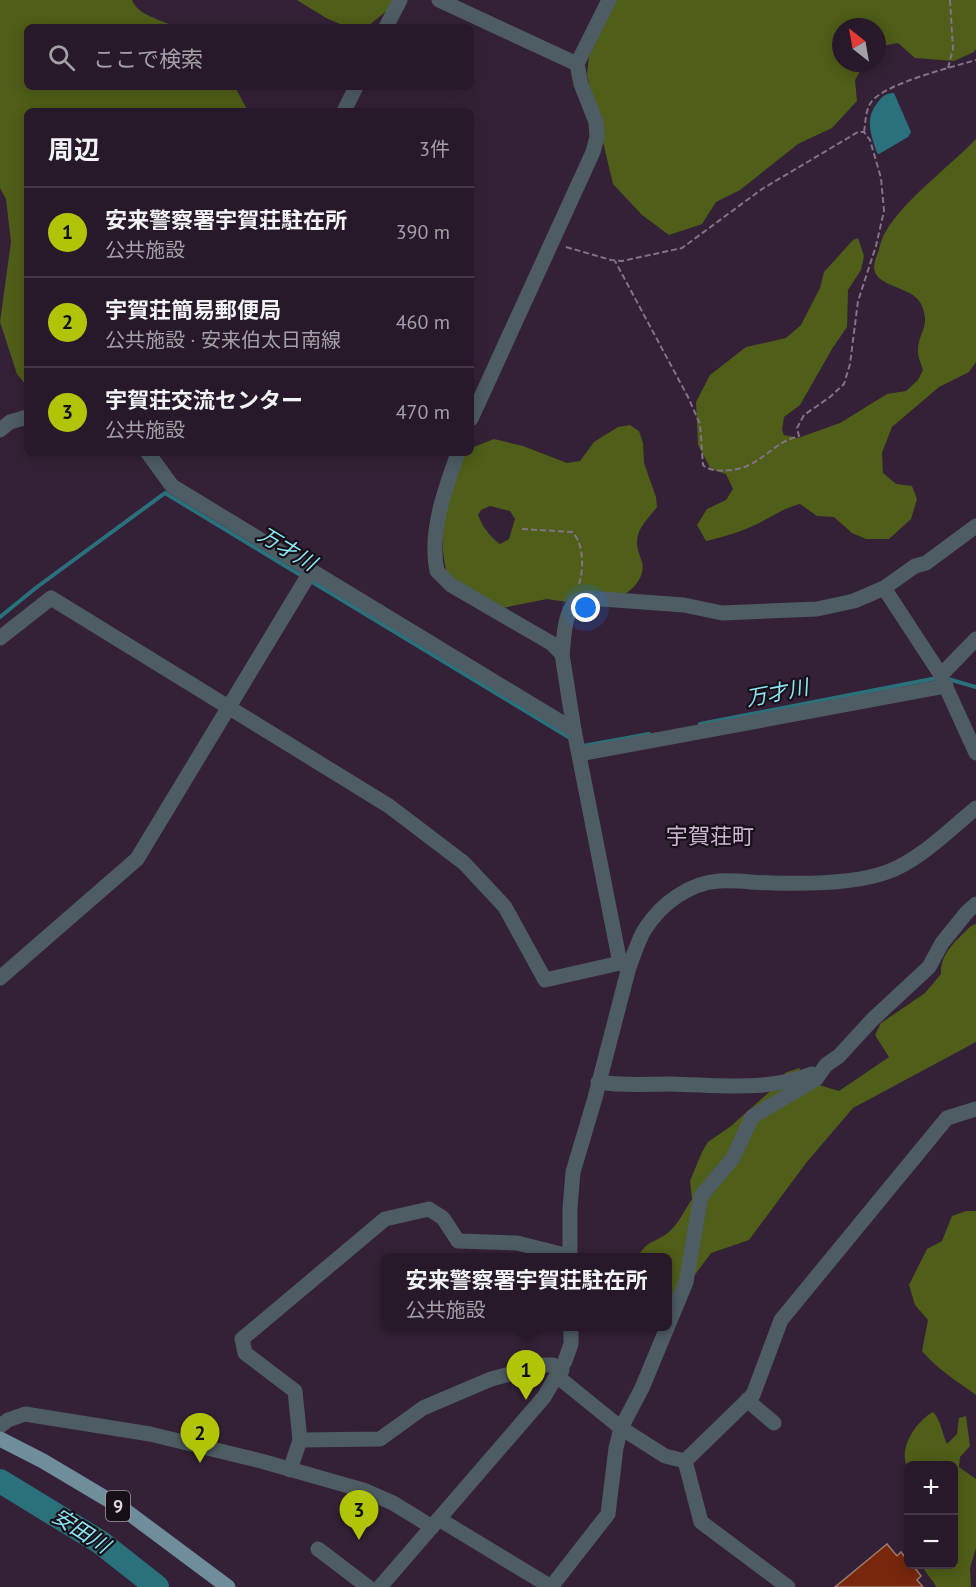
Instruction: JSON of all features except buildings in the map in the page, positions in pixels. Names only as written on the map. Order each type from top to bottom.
[{"type":"main road","name":"9","points":[[0,1439],[43,1461],[122,1508],[228,1587]]},
{"type":"street","points":[[388,24],[400,0]]},
{"type":"street","points":[[439,0],[577,64]]},
{"type":"street","points":[[474,412],[593,152],[597,137],[596,122],[581,84],[577,64],[609,0]]},
{"type":"street","points":[[346,108],[354,90]]},
{"type":"street","points":[[0,430],[10,422],[24,418]]},
{"type":"street","points":[[150,456],[172,486],[308,576],[574,730]]},
{"type":"street","points":[[457,456],[443,497],[435,542],[437,571],[451,585],[551,644],[562,654]]},
{"type":"street","points":[[624,965],[574,730],[562,654],[568,617],[576,601],[588,598],[620,600],[684,605],[722,612],[817,609],[854,601],[884,588],[915,566],[926,563],[976,526]]},
{"type":"street","points":[[0,978],[137,859],[308,576]]},
{"type":"street","points":[[884,588],[942,678],[976,753]]},
{"type":"street","points":[[0,638],[51,598],[389,806],[464,863],[505,907],[545,980],[624,965]]},
{"type":"street","points":[[580,754],[942,678],[976,639]]},
{"type":"street","points":[[569,1253],[573,1172],[595,1098],[624,965],[644,930],[663,906],[691,889],[716,881],[775,883],[855,880],[887,872],[918,855],[976,808]]},
{"type":"street","points":[[598,1082],[615,1085],[674,1084],[724,1087],[784,1083],[817,1072],[839,1056],[872,1020],[930,967],[942,943],[976,904]]},
{"type":"street","points":[[672,1316],[686,1282],[701,1196],[733,1158],[752,1117],[816,1079],[826,1065]]},
{"type":"street","points":[[685,1461],[753,1395],[781,1320],[947,1118],[976,1109]]},
{"type":"street","points":[[290,1470],[300,1440],[295,1391],[245,1353],[242,1339],[385,1219],[429,1209],[443,1218],[458,1241],[517,1244],[553,1253]]},
{"type":"street","points":[[380,1587],[544,1397],[560,1373],[571,1344],[571,1331]]},
{"type":"street","points":[[0,1426],[8,1420],[25,1414],[150,1434],[363,1490],[435,1523],[551,1587],[608,1514],[616,1448],[621,1428],[642,1388],[666,1331]]},
{"type":"street","points":[[300,1440],[380,1439],[423,1408],[491,1379],[544,1365],[553,1365],[621,1428],[665,1456],[685,1461]]},
{"type":"street","points":[[747,1400],[774,1423]]},
{"type":"street","points":[[685,1461],[701,1522],[788,1587]]},
{"type":"street","points":[[318,1549],[368,1587]]},
{"type":"path","points":[[948,68],[953,49],[950,0]]},
{"type":"path","points":[[615,261],[688,396],[700,424],[703,465],[708,470],[748,466],[786,439],[799,436],[797,428],[804,415],[830,398],[844,384],[850,364],[858,301],[876,246],[885,203],[876,156],[864,132],[867,110],[877,97],[915,79],[976,60]]},
{"type":"path","points":[[552,243],[615,261],[651,256],[682,248],[762,189],[858,132],[864,132]]},
{"type":"path","points":[[522,529],[572,532],[578,537],[581,578],[576,601]]},
{"type":"green space","points":[[0,0],[132,0],[139,10],[169,24],[24,24],[24,90],[237,90],[246,108],[24,108],[24,382],[17,374],[0,322],[11,242],[6,199],[0,188]]},
{"type":"green space","points":[[297,0],[393,0],[390,8],[371,24],[340,24]]},
{"type":"green space","points":[[616,0],[976,0],[976,49],[954,61],[915,58],[898,43],[886,45],[886,18],[832,18],[832,72],[860,72],[855,80],[857,101],[832,128],[798,144],[740,190],[716,202],[702,224],[669,235],[642,215],[613,184],[587,75],[589,56]]},
{"type":"green space","points":[[976,139],[976,362],[969,372],[939,387],[892,427],[882,453],[883,473],[896,484],[912,486],[917,499],[911,519],[889,539],[866,539],[852,533],[834,517],[817,516],[800,504],[745,529],[706,541],[697,525],[707,509],[726,500],[733,489],[726,474],[711,469],[698,445],[696,402],[710,375],[746,347],[786,338],[801,325],[820,288],[824,272],[853,240],[858,238],[864,256],[861,270],[848,290],[847,327],[800,405],[784,417],[782,430],[784,435],[798,438],[840,423],[887,394],[906,391],[918,380],[923,370],[918,346],[925,325],[924,312],[921,304],[912,295],[880,279],[875,271],[875,261],[883,236],[895,219],[916,195]]},
{"type":"green space","points":[[630,425],[639,431],[643,443],[644,463],[656,497],[657,507],[643,524],[638,535],[637,546],[643,567],[638,582],[630,591],[621,596],[567,602],[547,599],[502,608],[488,604],[447,573],[443,542],[446,512],[463,456],[474,456],[474,447],[494,439],[523,446],[567,463],[580,461],[594,442],[618,427]],"holes":[[[490,506],[510,511],[515,519],[509,539],[500,544],[487,531],[478,515],[481,510]]]},
{"type":"green space","points":[[976,924],[976,1042],[853,1108],[806,1163],[749,1240],[711,1253],[677,1299],[672,1310],[672,1253],[640,1253],[648,1245],[669,1232],[683,1214],[692,1199],[690,1181],[708,1142],[731,1126],[775,1087],[785,1073],[799,1068],[812,1083],[839,1091],[889,1057],[875,1035],[881,1023],[925,993],[941,974],[943,960],[950,947],[971,926]]},
{"type":"green space","points":[[966,1211],[976,1211],[976,1395],[941,1369],[922,1351],[928,1320],[915,1305],[909,1285],[927,1249],[942,1241],[952,1216]]},
{"type":"green space","points":[[933,1412],[936,1415],[947,1444],[957,1434],[959,1418],[966,1416],[970,1446],[960,1457],[959,1467],[976,1479],[976,1548],[970,1568],[971,1587],[936,1587],[924,1569],[958,1569],[958,1461],[905,1461],[910,1437]]},
{"type":"shaded area","points":[[894,93],[911,132],[908,137],[879,154],[871,133],[871,114],[881,98]]},
{"type":"waterway","name":"万才川","points":[[0,617],[165,493],[302,576]]},
{"type":"waterway","name":"万才川","points":[[309,580],[570,738]]},
{"type":"waterway","name":"万才川","points":[[700,724],[937,678]]},
{"type":"waterway","name":"万才川","points":[[948,679],[976,687]]},
{"type":"waterway","name":"万才川","points":[[583,746],[649,734]]},
{"type":"waterway","name":"安田川","points":[[0,1481],[100,1542],[157,1587]]},
{"type":"place","name":"安来警察署宇賀荘駐在所","points":[[526,1400]]},
{"type":"place","name":"宇賀荘簡易郵便局","points":[[200,1463]]},
{"type":"place","name":"宇賀荘交流センター","points":[[359,1540]]},
{"type":"district","name":"宇賀荘町","points":[[710,836]]}]
